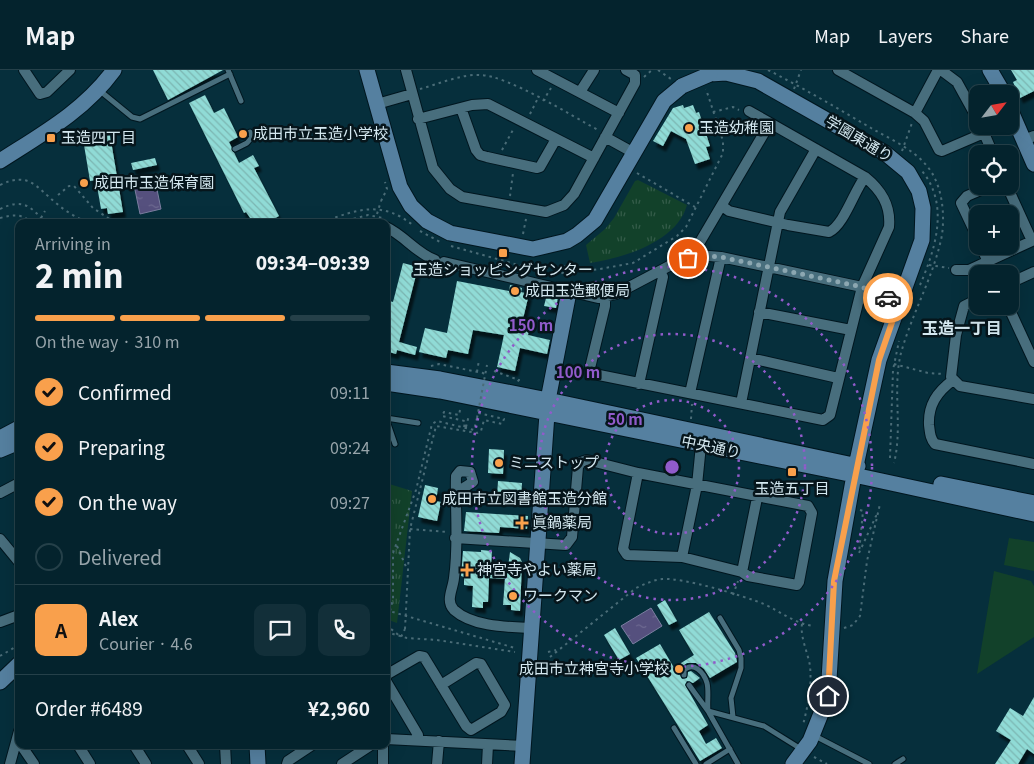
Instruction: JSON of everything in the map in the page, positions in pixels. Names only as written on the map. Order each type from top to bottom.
[{"type":"street","points":[[24,70],[40,94],[47,92],[70,70]]},
{"type":"street","points":[[0,161],[78,110],[99,90],[114,70]]},
{"type":"street","points":[[367,70],[400,187],[411,206],[427,221],[450,233],[501,244],[543,248],[577,236],[595,220],[664,101],[679,84]]},
{"type":"street","points":[[406,70],[433,168],[450,189],[462,197],[528,209],[551,211],[568,202],[636,83],[635,75],[626,70]]},
{"type":"street","points":[[537,70],[619,113]]},
{"type":"street","points":[[580,92],[594,70]]},
{"type":"street","points":[[838,70],[915,113],[924,121],[939,150],[942,151],[972,135]]},
{"type":"street","points":[[915,113],[940,70],[957,82],[969,104]]},
{"type":"street","points":[[990,70],[999,85]]},
{"type":"street","name":"学園東通り","points":[[679,84],[710,74],[726,73],[758,81],[885,153],[908,172],[919,191],[924,208],[922,240],[879,360],[855,470],[834,581],[828,696],[813,735],[799,749],[793,764]]},
{"type":"street","points":[[377,104],[411,93]]},
{"type":"street","points":[[418,119],[461,108],[488,104],[594,158]]},
{"type":"street","points":[[461,108],[476,150],[480,155],[537,168],[540,167],[556,139]]},
{"type":"street","points":[[605,298],[605,306],[590,368],[594,374],[823,420],[830,415],[862,287],[889,227],[890,217],[878,188],[865,177],[749,111]]},
{"type":"street","points":[[1019,122],[1029,138],[1034,164]]},
{"type":"street","points":[[697,255],[697,247],[770,123]]},
{"type":"street","points":[[606,136],[634,153]]},
{"type":"street","points":[[741,403],[780,212],[816,148]]},
{"type":"street","points":[[722,206],[729,211],[778,223],[829,232],[839,224],[857,187],[865,177]]},
{"type":"street","points":[[969,195],[961,203],[969,220]]},
{"type":"street","points":[[956,270],[969,270],[1033,243],[1011,195]]},
{"type":"street","points":[[390,227],[415,250],[440,261],[569,292],[605,298],[697,255],[721,257],[862,287],[899,302]]},
{"type":"street","points":[[985,255],[990,265]]},
{"type":"street","points":[[692,394],[721,257]]},
{"type":"street","points":[[639,384],[663,277],[660,271]]},
{"type":"street","points":[[1019,279],[1034,272]]},
{"type":"street","points":[[522,764],[547,407],[569,292]]},
{"type":"street","points":[[969,304],[964,306],[956,335],[952,376],[929,411],[930,436],[935,444],[1034,464]]},
{"type":"street","points":[[759,312],[850,330]]},
{"type":"street","points":[[1012,315],[1034,362]]},
{"type":"street","points":[[750,358],[838,378]]},
{"type":"street","name":"中央通り","points":[[390,373],[440,379],[547,407]]},
{"type":"street","points":[[952,376],[960,386],[1034,399]]},
{"type":"street","name":"中央通り","points":[[390,384],[547,407],[855,470],[1034,503]]},
{"type":"street","points":[[0,438],[15,430]]},
{"type":"street","points":[[682,557],[697,485],[703,438]]},
{"type":"street","points":[[0,450],[15,444]]},
{"type":"street","points":[[455,538],[561,546],[570,541],[578,467],[581,462],[587,460],[756,498],[808,506],[811,509],[797,586],[758,579],[742,572],[682,557],[627,555],[623,549],[638,473]]},
{"type":"street","name":"中央通り","points":[[855,470],[1034,514]]},
{"type":"street","points":[[0,493],[15,486]]},
{"type":"street","points":[[457,492],[454,578],[449,601],[455,611],[493,627],[531,628]]},
{"type":"street","points":[[742,572],[756,498]]},
{"type":"street","points":[[0,539],[15,557]]},
{"type":"street","points":[[1,619],[15,616]]},
{"type":"street","points":[[390,673],[419,656],[424,657],[466,726],[471,730]]},
{"type":"street","points":[[441,685],[476,663],[481,664],[505,705],[501,712],[471,730]]},
{"type":"street","points":[[0,682],[15,668]]},
{"type":"street","points":[[390,688],[418,735],[418,740]]},
{"type":"street","points":[[469,743],[471,730]]},
{"type":"street","points":[[390,739],[524,746]]},
{"type":"street","points":[[437,764],[439,741]]},
{"type":"street","points":[[487,764],[488,745]]},
{"type":"street","points":[[10,764],[16,749]]},
{"type":"street","points":[[22,749],[34,764]]},
{"type":"street","points":[[81,749],[90,764]]},
{"type":"street","points":[[137,749],[146,764]]},
{"type":"street","points":[[189,749],[199,764]]},
{"type":"street","points":[[225,749],[226,764]]},
{"type":"street","points":[[257,749],[258,764]]},
{"type":"street","points":[[287,764],[288,761],[306,749]]},
{"type":"street","points":[[342,764],[365,749]]},
{"type":"street","points":[[383,749],[383,764]]},
{"type":"lane","points":[[99,90],[132,117],[140,119],[229,72],[241,101]]},
{"type":"lane","points":[[235,148],[247,143],[252,137],[250,132]]},
{"type":"lane","points":[[390,419],[418,423]]},
{"type":"lane","points":[[390,430],[395,444]]},
{"type":"lane","points":[[720,618],[739,650],[741,658],[741,668],[731,698],[733,717]]},
{"type":"lane","points":[[684,676],[684,670],[688,666],[699,669],[707,683],[708,711]]},
{"type":"lane","points":[[689,685],[708,711],[738,764]]},
{"type":"lane","points":[[708,711],[764,726],[799,749]]},
{"type":"lane","points":[[674,728],[696,764]]},
{"type":"lane","points":[[813,735],[869,764]]},
{"type":"lane","points":[[706,764],[730,750]]},
{"type":"lane","points":[[895,764],[903,759]]},
{"type":"path","points":[[658,70],[679,84]]},
{"type":"path","points":[[793,91],[801,70]]},
{"type":"path","points":[[411,93],[479,74],[497,78],[538,98],[606,136]]},
{"type":"path","points":[[543,101],[555,80]]},
{"type":"path","points":[[499,160],[538,98]]},
{"type":"path","points":[[536,274],[591,270],[632,263],[677,236],[686,227],[723,153],[722,141],[709,98]]},
{"type":"path","points":[[713,112],[733,107]]},
{"type":"path","points":[[902,153],[915,113]]},
{"type":"path","points":[[508,205],[515,164]]},
{"type":"path","points":[[637,173],[696,207]]},
{"type":"path","points":[[0,185],[18,179],[29,181],[37,185],[57,204],[81,219]]},
{"type":"path","points":[[58,195],[69,186],[74,186],[93,208],[110,219]]},
{"type":"path","points":[[377,215],[381,200]]},
{"type":"path","points":[[0,209],[16,203],[23,204],[30,207],[41,218],[45,211]]},
{"type":"path","points":[[523,234],[528,209]]},
{"type":"path","points":[[0,218],[15,215],[26,219]]},
{"type":"path","points":[[353,219],[368,215],[377,215],[381,219]]},
{"type":"path","points":[[928,265],[956,270]]},
{"type":"path","points":[[477,374],[480,360]]},
{"type":"path","points":[[424,367],[439,364],[483,373],[490,380]]},
{"type":"path","points":[[894,364],[928,373],[952,376]]},
{"type":"path","points":[[487,365],[478,418],[474,430],[434,422],[416,490],[393,553],[393,599],[390,611],[515,648]]},
{"type":"path","points":[[494,371],[519,380],[518,382],[509,381]]},
{"type":"path","points":[[514,385],[522,387]]},
{"type":"path","points":[[691,423],[692,394]]},
{"type":"path","points":[[460,410],[459,416],[444,412],[442,416],[465,421],[465,428]]},
{"type":"path","points":[[401,637],[405,629],[410,529],[436,426],[465,428],[477,433],[481,431],[484,420],[502,424],[504,419],[478,413]]},
{"type":"path","points":[[465,428],[469,415]]},
{"type":"path","points":[[844,628],[853,625],[860,616],[867,561],[879,516],[880,504]]},
{"type":"path","points":[[859,510],[863,511],[859,553],[876,516],[879,516]]},
{"type":"path","points":[[410,529],[448,532],[455,538]]},
{"type":"path","points":[[397,544],[408,571]]},
{"type":"path","points":[[734,595],[742,572]]},
{"type":"path","points":[[550,657],[636,588],[664,579],[683,582],[763,604],[802,624],[814,626]]},
{"type":"path","points":[[802,624],[801,631],[808,654],[811,678],[799,749],[827,764]]},
{"type":"path","points":[[390,628],[401,637]]},
{"type":"path","points":[[390,633],[401,637],[438,640],[514,652]]},
{"type":"path","points":[[0,656],[15,647]]},
{"type":"path","points":[[548,652],[556,650]]},
{"type":"green space","points":[[638,180],[687,205],[681,218],[672,229],[647,246],[618,257],[590,263],[586,245],[605,229],[614,218],[635,181]]},
{"type":"green space","points":[[390,484],[412,491],[397,623],[390,620]]},
{"type":"green space","points":[[390,500],[393,502],[395,526],[390,548]]},
{"type":"green space","points":[[1009,538],[1034,542],[1034,571],[1004,565]]},
{"type":"green space","points":[[994,571],[1031,581],[1034,586],[1034,637],[977,674]]},
{"type":"water","points":[[154,175],[161,209],[140,214],[133,180]]},
{"type":"water","points":[[651,608],[662,626],[633,644],[621,626]]},
{"type":"building","points":[[153,70],[223,70],[168,100]]},
{"type":"building","points":[[1011,70],[1034,70],[1034,91],[1020,98],[1019,85],[1014,85],[1013,82],[1017,80]]},
{"type":"building","points":[[205,95],[214,113],[224,108],[238,137],[229,142],[239,163],[253,155],[259,166],[254,168],[279,216],[274,219],[251,219],[246,212],[244,213],[189,103]]},
{"type":"building","points":[[683,105],[684,108],[693,105],[696,113],[699,112],[710,146],[706,147],[710,159],[695,164],[686,139],[671,131],[663,146],[653,141],[673,108]]},
{"type":"building","points":[[110,135],[123,212],[108,214],[107,208],[101,209],[96,180],[90,181],[83,139]]},
{"type":"building","points":[[155,158],[157,165],[133,170],[131,163]]},
{"type":"building","points":[[403,263],[418,267],[399,342],[417,347],[415,355],[397,350],[396,354],[390,352],[390,301],[393,302]]},
{"type":"building","points":[[457,281],[509,291],[510,285],[522,288],[521,292],[529,294],[521,327],[529,329],[528,335],[550,340],[547,354],[520,348],[515,371],[497,367],[504,335],[473,330],[468,354],[448,350],[446,358],[419,352],[425,328],[447,333]]},
{"type":"building","points":[[547,294],[558,297],[556,308],[544,306]]},
{"type":"building","points":[[489,449],[504,450],[503,474],[488,473]]},
{"type":"building","points":[[498,481],[522,483],[521,498],[497,496]]},
{"type":"building","points":[[425,485],[438,488],[436,501],[441,502],[437,521],[418,517]]},
{"type":"building","points":[[466,512],[528,516],[527,529],[500,527],[499,533],[464,531]]},
{"type":"building","points":[[481,550],[492,551],[491,565],[493,566],[508,567],[510,552],[520,558],[522,562],[520,611],[511,610],[511,605],[503,605],[505,579],[489,578],[488,602],[483,602],[483,608],[472,607],[473,586],[464,585],[464,577],[461,576],[463,551],[481,552]]},
{"type":"building","points":[[665,600],[677,621],[669,625],[657,605]]},
{"type":"building","points":[[709,612],[735,653],[737,662],[710,678],[704,669],[696,663],[687,663],[680,668],[682,679],[687,678],[688,672],[691,671],[700,678],[693,683],[687,681],[685,685],[708,725],[699,731],[706,744],[716,738],[722,748],[700,761],[636,658],[660,644],[677,673],[681,663],[694,655],[679,630]]},
{"type":"building","points":[[615,628],[630,654],[619,660],[604,635]]},
{"type":"building","points":[[1034,697],[1034,754],[1027,749],[1018,764],[995,764],[1011,740],[996,731],[1010,708],[1023,716]]},
{"type":"way so far","points":[[688,258],[697,255],[721,257],[862,287],[888,298]]},
{"type":"place","name":"玉造幼稚園","points":[[689,128]]},
{"type":"place","name":"成田市立玉造小学校","points":[[243,134]]},
{"type":"place","name":"玉造四丁目","points":[[51,138]]},
{"type":"place","name":"成田市玉造保育園","points":[[84,183]]},
{"type":"place","name":"玉造ショッピングセンター","points":[[503,253]]},
{"type":"place","name":"成田玉造郵便局","points":[[515,291]]},
{"type":"place","name":"ミニストップ","points":[[499,463]]},
{"type":"place","name":"玉造五丁目","points":[[792,472]]},
{"type":"place","name":"成田市立図書館玉造分館","points":[[432,499]]},
{"type":"place","name":"眞鍋薬局","points":[[522,523]]},
{"type":"place","name":"神宮寺やよい薬局","points":[[467,570]]},
{"type":"place","name":"ワークマン","points":[[513,596]]},
{"type":"place","name":"成田市立神宮寺小学校","points":[[679,669]]},
{"type":"district","name":"玉造一丁目","points":[[962,328]]},
{"type":"route","points":[[828,696],[834,581],[854,475],[879,360],[899,302],[888,298]]}]
